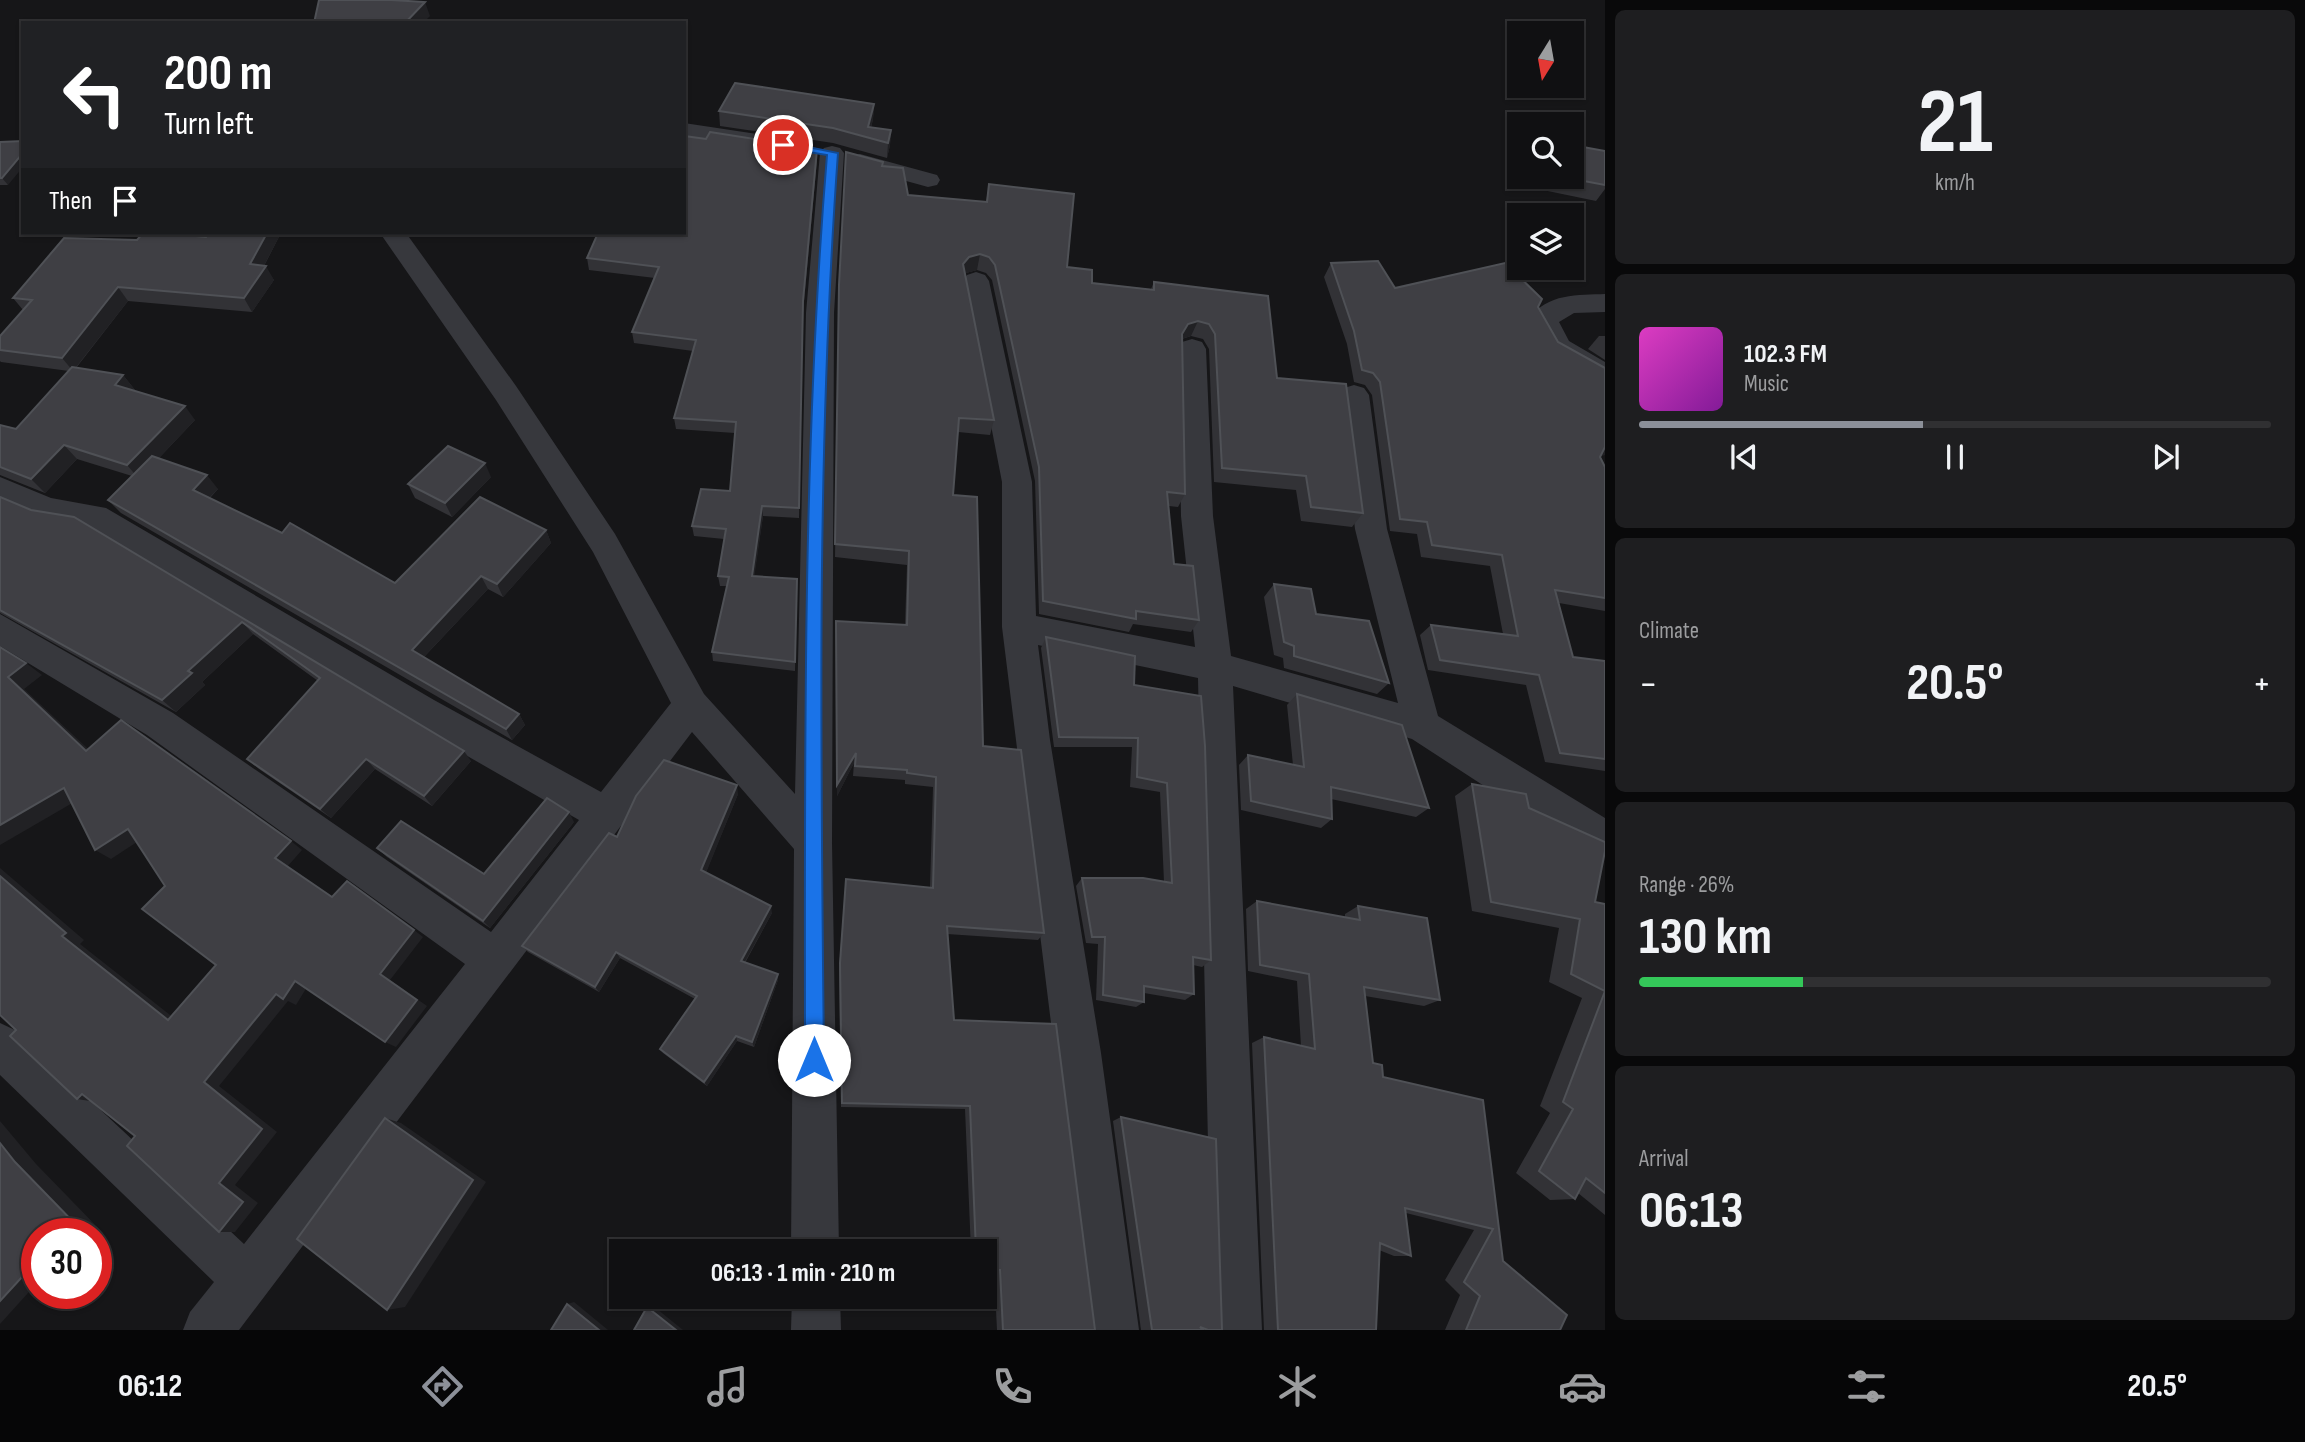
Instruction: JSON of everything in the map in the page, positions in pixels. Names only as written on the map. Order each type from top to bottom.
[{"type":"street","points":[[686,130],[778,144]]},
{"type":"street","points":[[815,1239],[813,843],[820,313],[819,151],[928,180]]},
{"type":"street","points":[[394,235],[506,393],[604,543],[691,705],[813,843]]},
{"type":"street","points":[[976,281],[1017,482],[1019,627],[1032,740],[1079,1053],[1114,1330]]},
{"type":"street","points":[[1605,303],[1568,304],[1544,319],[1559,346],[1605,375]]},
{"type":"street","points":[[1192,349],[1197,516],[1215,666],[1237,1330]]},
{"type":"street","points":[[1354,395],[1371,529],[1422,726]]},
{"type":"street","points":[[0,489],[46,509],[95,517],[421,711],[605,815]]},
{"type":"street","points":[[1019,627],[1215,666],[1422,726],[1572,821],[1605,838]]},
{"type":"street","points":[[0,628],[160,724],[494,959]]},
{"type":"street","points":[[208,1330],[691,705]]},
{"type":"street","points":[[0,1045],[247,1280]]},
{"type":"street","points":[[816,1309],[816,1330]]},
{"type":"building","points":[[319,0],[425,2],[407,21],[314,21]]},
{"type":"building","points":[[735,83],[874,104],[868,127],[891,130],[888,143],[833,128],[719,111]]},
{"type":"building","points":[[710,132],[817,149],[803,301],[799,508],[762,506],[752,576],[797,579],[795,662],[712,652],[729,577],[718,576],[726,529],[692,526],[701,489],[730,491],[736,422],[674,418],[696,340],[632,332],[659,267],[587,258],[597,235],[686,235],[686,136],[706,139]]},
{"type":"building","points":[[21,141],[21,155],[2,178],[0,178],[0,142]]},
{"type":"building","points":[[1584,147],[1605,151],[1605,185],[1584,181]]},
{"type":"building","points":[[846,152],[883,162],[882,166],[903,168],[908,195],[987,202],[989,184],[1074,194],[1067,267],[1092,270],[1092,283],[1154,290],[1154,282],[1268,296],[1277,378],[1346,384],[1363,513],[1311,507],[1306,476],[1222,468],[1215,334],[1209,324],[1198,321],[1188,324],[1182,334],[1185,494],[1167,492],[1174,564],[1193,566],[1199,620],[1136,611],[1136,619],[1043,601],[1039,467],[995,265],[989,257],[980,254],[969,257],[963,264],[994,420],[959,418],[953,495],[977,497],[983,746],[1021,750],[1044,933],[947,926],[954,1020],[1056,1024],[1095,1330],[1003,1330],[997,1239],[976,1239],[970,1106],[842,1103],[840,963],[846,879],[933,888],[936,777],[907,773],[907,770],[855,766],[856,753],[837,785],[836,621],[907,625],[909,551],[835,544],[839,285]]},
{"type":"building","points":[[141,235],[266,235],[250,264],[266,266],[244,298],[118,287],[62,358],[0,350],[0,336],[32,300],[13,298],[64,238],[137,240]]},
{"type":"building","points":[[1378,261],[1395,288],[1505,263],[1507,280],[1522,280],[1542,299],[1538,307],[1558,342],[1605,368],[1605,447],[1600,457],[1605,467],[1605,598],[1555,590],[1573,657],[1605,661],[1605,759],[1560,753],[1539,675],[1440,660],[1431,625],[1518,636],[1502,555],[1432,545],[1427,522],[1400,519],[1380,382],[1373,373],[1362,370],[1354,331],[1331,263]]},
{"type":"building","points":[[72,367],[123,375],[115,385],[185,406],[127,465],[64,445],[31,479],[0,467],[0,425],[16,429]]},
{"type":"building","points":[[448,446],[485,463],[445,503],[408,484]]},
{"type":"building","points":[[152,456],[207,475],[193,490],[282,533],[290,523],[395,583],[480,497],[546,530],[497,584],[481,576],[412,650],[519,714],[506,729],[108,500]]},
{"type":"building","points":[[0,497],[31,510],[74,517],[464,751],[424,796],[366,759],[320,809],[247,759],[320,678],[242,622],[188,671],[192,673],[162,700],[0,610]]},
{"type":"building","points":[[1274,584],[1311,589],[1316,614],[1369,621],[1389,683],[1294,656],[1294,646],[1284,642]]},
{"type":"building","points":[[1046,637],[1135,656],[1134,685],[1201,696],[1205,746],[1211,960],[1193,957],[1194,994],[1144,986],[1144,1002],[1103,995],[1105,937],[1092,937],[1082,878],[1143,878],[1172,883],[1167,783],[1137,777],[1138,738],[1059,737]]},
{"type":"building","points":[[0,647],[26,663],[8,677],[86,751],[121,720],[291,841],[275,858],[332,897],[347,881],[414,930],[380,974],[417,1000],[385,1042],[295,981],[283,999],[276,994],[204,1082],[262,1129],[219,1183],[243,1202],[219,1232],[127,1146],[135,1136],[82,1094],[77,1099],[10,1036],[16,1030],[0,1015],[0,876],[66,933],[62,936],[168,1020],[216,965],[142,909],[165,886],[128,829],[95,850],[64,788],[0,825]]},
{"type":"building","points":[[1297,694],[1402,725],[1429,808],[1331,787],[1332,819],[1251,801],[1248,755],[1304,767]]},
{"type":"building","points":[[664,760],[737,785],[701,870],[771,906],[741,961],[778,974],[752,1042],[736,1036],[704,1082],[660,1049],[697,996],[616,952],[595,987],[522,946],[609,833],[617,837],[636,796]]},
{"type":"building","points":[[1472,784],[1526,794],[1529,808],[1605,842],[1595,902],[1605,904],[1605,991],[1571,974],[1580,919],[1491,902]]},
{"type":"building","points":[[547,798],[569,812],[483,921],[377,848],[401,821],[484,874]]},
{"type":"building","points":[[1257,901],[1360,920],[1358,906],[1427,918],[1440,1000],[1364,987],[1373,1063],[1382,1065],[1383,1077],[1483,1100],[1503,1261],[1567,1315],[1560,1330],[1466,1330],[1480,1296],[1464,1282],[1493,1229],[1405,1208],[1411,1256],[1380,1243],[1376,1330],[1278,1330],[1264,1037],[1315,1049],[1309,974],[1260,965]]},
{"type":"building","points":[[1605,991],[1605,1193],[1586,1178],[1575,1199],[1539,1171],[1573,1109],[1563,1102]]},
{"type":"building","points":[[1121,1117],[1216,1139],[1222,1330],[1200,1327],[1203,1330],[1152,1330]]},
{"type":"building","points":[[385,1118],[473,1180],[387,1310],[297,1239]]},
{"type":"building","points":[[0,1143],[69,1218],[21,1218],[21,1278],[0,1301]]},
{"type":"building","points":[[567,1304],[599,1330],[551,1330]]},
{"type":"building","points":[[646,1309],[650,1309],[676,1330],[634,1330]]},
{"type":"route","points":[[783,145],[832,153],[820,313],[813,843],[814,1060]]}]
